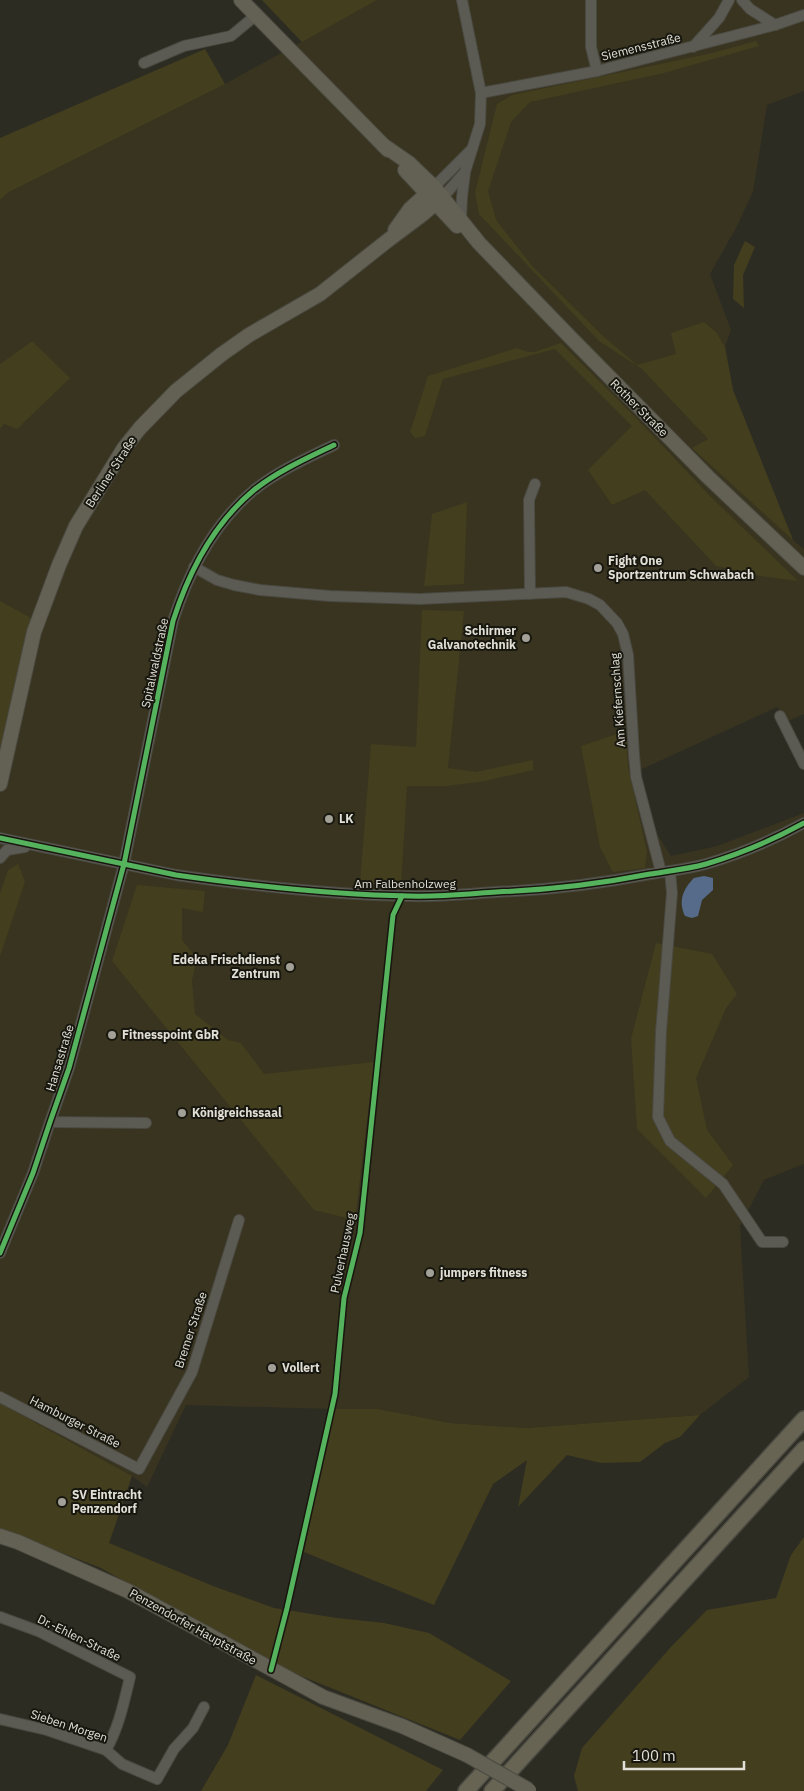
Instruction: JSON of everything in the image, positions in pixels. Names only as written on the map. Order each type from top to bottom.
[{"type":"highway","points":[[466,1791],[804,1419]]},
{"type":"highway","points":[[492,1791],[804,1449]]},
{"type":"main road","points":[[242,0],[255,16],[434,196]]},
{"type":"main road","name":"Rother Straße","points":[[434,196],[461,219],[479,243],[708,477],[804,568]]},
{"type":"main road","name":"Rother Straße","points":[[434,196],[457,226],[479,243]]},
{"type":"main road","name":"Berliner Straße","points":[[0,784],[34,632],[76,526],[124,448],[145,423],[176,392],[222,354],[249,335],[320,294],[387,240],[434,196]]},
{"type":"main road","name":"Penzendorfer Hauptstraße","points":[[0,1536],[18,1542],[128,1591],[323,1697],[402,1726],[467,1755],[530,1790]]},
{"type":"street","points":[[461,219],[465,172],[480,124],[481,93],[462,0]]},
{"type":"street","points":[[591,0],[590,47],[597,71]]},
{"type":"street","points":[[693,47],[719,18],[729,0]]},
{"type":"street","points":[[742,0],[750,9],[776,25]]},
{"type":"street","name":"Siemensstraße","points":[[481,93],[597,71],[776,25],[804,15]]},
{"type":"street","points":[[144,64],[184,46],[231,36],[255,16]]},
{"type":"street","points":[[434,196],[474,146]]},
{"type":"street","points":[[434,196],[465,172]]},
{"type":"street","name":"Spitalwaldstraße","points":[[124,864],[174,621],[182,593],[194,567],[210,539],[229,514],[255,490],[284,470],[334,445]]},
{"type":"street","points":[[530,594],[529,500],[535,484]]},
{"type":"street","name":"Am Kiefernschlag","points":[[194,567],[217,580],[260,590],[330,596],[420,599],[566,592],[589,599],[600,605],[617,623],[623,634],[628,655],[636,777],[665,872]]},
{"type":"street","points":[[780,716],[804,764]]},
{"type":"street","name":"Am Falbenholzweg","points":[[0,838],[176,875],[248,885],[336,893],[412,896],[570,887],[689,868],[763,843],[804,824]]},
{"type":"street","points":[[0,858],[7,850],[42,846]]},
{"type":"street","name":"Hansastraße","points":[[0,1253],[32,1173],[69,1068],[124,864]]},
{"type":"street","points":[[665,872],[672,893],[661,1032],[658,1117],[670,1141],[722,1184],[762,1242],[783,1242]]},
{"type":"street","points":[[50,1122],[146,1123]]},
{"type":"street","name":"Bremer Straße","points":[[139,1469],[192,1372],[239,1220]]},
{"type":"street","name":"Hamburger Straße","points":[[0,1397],[139,1469]]},
{"type":"street","name":"Dr.-Ehlen-Straße","points":[[0,1617],[38,1632],[130,1677],[123,1708],[113,1738],[106,1750]]},
{"type":"street","name":"Sieben Morgen","points":[[0,1719],[47,1730],[106,1750],[122,1764],[157,1779],[174,1749],[193,1728],[204,1707]]},
{"type":"shaded area","points":[[262,0],[377,0],[302,42]]},
{"type":"shaded area","points":[[377,0],[804,0],[804,91],[767,105],[753,192],[736,228],[710,274],[731,330],[725,347],[733,390],[793,540],[804,549],[804,714],[788,721],[777,707],[640,770],[654,829],[671,856],[717,846],[804,813],[804,1164],[764,1180],[740,1226],[749,1377],[700,1415],[526,1428],[450,1423],[378,1409],[186,1405],[147,1487],[132,1476],[0,1403],[0,751],[31,618],[0,606],[0,429],[4,424],[32,341],[0,364],[0,200],[9,192],[225,84]]},
{"type":"shaded area","points":[[756,41],[759,46],[664,73],[530,102],[511,122],[488,191],[496,220],[533,267],[602,335],[637,365],[676,354],[671,333],[704,322],[716,332],[725,347],[733,390],[793,540],[692,448],[708,439],[642,369],[599,341],[479,214],[475,193],[497,104],[512,95],[708,54]]},
{"type":"shaded area","points":[[205,49],[225,84],[9,192],[0,200],[0,138]]},
{"type":"shaded area","points":[[745,241],[755,247],[743,275],[744,308],[733,299],[734,265]]},
{"type":"shaded area","points":[[32,341],[70,378],[17,429],[4,424],[0,429],[0,364]]},
{"type":"shaded area","points":[[561,343],[710,496],[798,581],[760,576],[716,566],[645,490],[612,505],[588,470],[632,426],[555,349],[443,379],[425,436],[415,438],[410,432],[428,376],[517,348],[528,352],[535,352]]},
{"type":"shaded area","points":[[467,502],[464,584],[424,586],[432,514]]},
{"type":"shaded area","points":[[0,601],[31,618],[0,751]]},
{"type":"shaded area","points":[[422,610],[464,611],[448,768],[476,772],[533,760],[533,770],[485,781],[447,786],[407,786],[401,887],[360,883],[371,744],[416,747]]},
{"type":"shaded area","points":[[626,731],[628,767],[647,852],[645,868],[613,872],[600,847],[581,746]]},
{"type":"shaded area","points":[[18,864],[25,882],[0,956],[0,893],[8,870]]},
{"type":"shaded area","points":[[137,885],[205,891],[203,912],[182,908],[182,940],[197,958],[192,980],[195,1014],[228,1040],[241,1043],[264,1074],[374,1062],[355,1220],[314,1210],[112,961]]},
{"type":"shaded area","points":[[656,943],[712,954],[737,994],[726,1008],[696,1078],[707,1130],[733,1165],[706,1198],[637,1129],[631,1039]]},
{"type":"shaded area","points":[[0,1403],[132,1476],[109,1543],[213,1586],[274,1608],[384,1623],[429,1633],[511,1681],[460,1740],[264,1661],[101,1568],[0,1529]]},
{"type":"shaded area","points":[[332,1409],[378,1409],[450,1423],[526,1428],[700,1415],[680,1437],[665,1443],[640,1462],[601,1463],[567,1455],[518,1507],[527,1460],[493,1484],[434,1605],[304,1552]]},
{"type":"shaded area","points":[[804,1537],[804,1791],[578,1791],[574,1776],[582,1748],[670,1648],[707,1610],[776,1598],[791,1555]]},
{"type":"shaded area","points":[[256,1675],[443,1770],[426,1791],[201,1791],[228,1745]]},
{"type":"water","points":[[704,876],[713,878],[713,890],[702,900],[698,916],[692,918],[685,916],[682,905],[684,891],[694,878]]},
{"type":"cycle path","points":[[0,1253],[33,1173],[69,1068],[124,864],[173,621],[179,602],[204,550],[239,503],[273,477],[334,445]]},
{"type":"cycle path","points":[[0,838],[176,875],[205,879],[321,892],[431,896],[573,886],[692,867],[744,851],[804,823]]},
{"type":"cycle path","name":"Pulverhausweg","points":[[271,1670],[287,1608],[335,1394],[344,1298],[360,1233],[393,915],[402,896]]},
{"type":"place","name":"Fight One Sportzentrum Schwabach","points":[[598,568]]},
{"type":"place","name":"Schirmer Galvanotechnik","points":[[526,638]]},
{"type":"place","name":"LK","points":[[329,819]]},
{"type":"place","name":"Edeka Frischdienst Zentrum","points":[[290,967]]},
{"type":"place","name":"Fitnesspoint GbR","points":[[112,1035]]},
{"type":"place","name":"Königreichssaal","points":[[182,1113]]},
{"type":"place","name":"jumpers fitness","points":[[430,1273]]},
{"type":"place","name":"Vollert","points":[[272,1368]]},
{"type":"place","name":"SV Eintracht Penzendorf","points":[[62,1502]]}]
